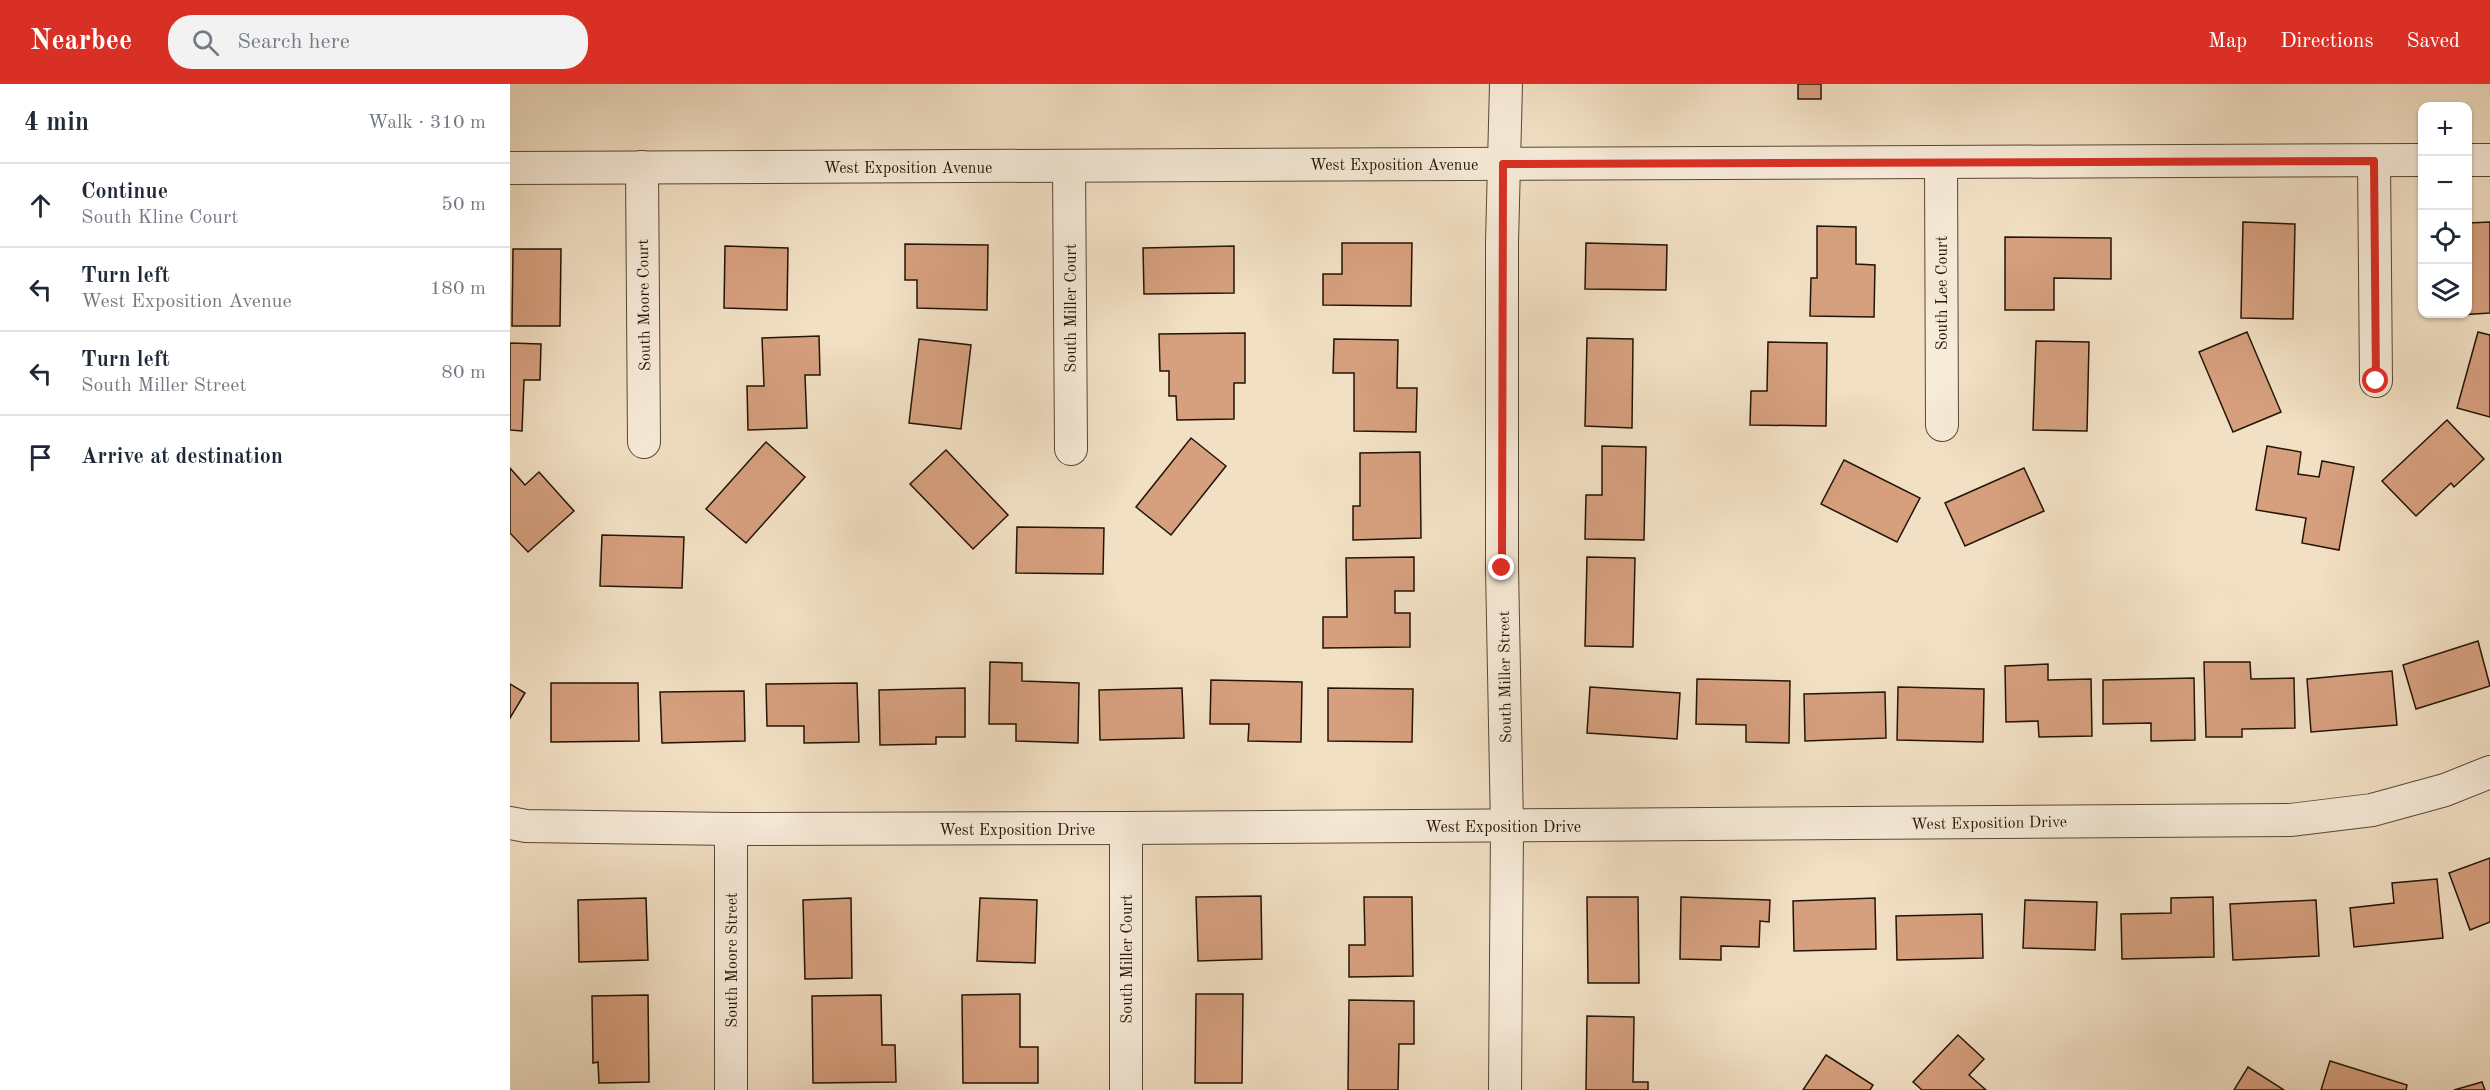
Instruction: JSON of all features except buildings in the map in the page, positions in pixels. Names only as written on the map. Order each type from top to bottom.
[{"type":"street","name":"South Miller Street","points":[[1505,1090],[1507,827],[1502,568],[1503,164],[1506,84]]},
{"type":"street","name":"West Exposition Avenue","points":[[510,168],[2418,160]]},
{"type":"street","points":[[2472,160],[2490,160]]},
{"type":"street","points":[[2374,161],[2376,381]]},
{"type":"street","name":"South Lee Court","points":[[1941,162],[1942,425]]},
{"type":"street","name":"South Miller Court","points":[[1069,166],[1071,449]]},
{"type":"street","name":"South Moore Court","points":[[642,167],[644,442]]},
{"type":"street","name":"West Exposition Drive","points":[[510,823],[526,826],[731,829],[1507,827],[2290,820],[2372,810],[2445,790],[2490,772]]},
{"type":"street","name":"South Miller Court","points":[[1126,828],[1126,1090]]},
{"type":"street","name":"South Moore Street","points":[[731,829],[731,1090]]},
{"type":"route","points":[[1502,568],[1503,164],[2374,161],[2376,381]]}]
